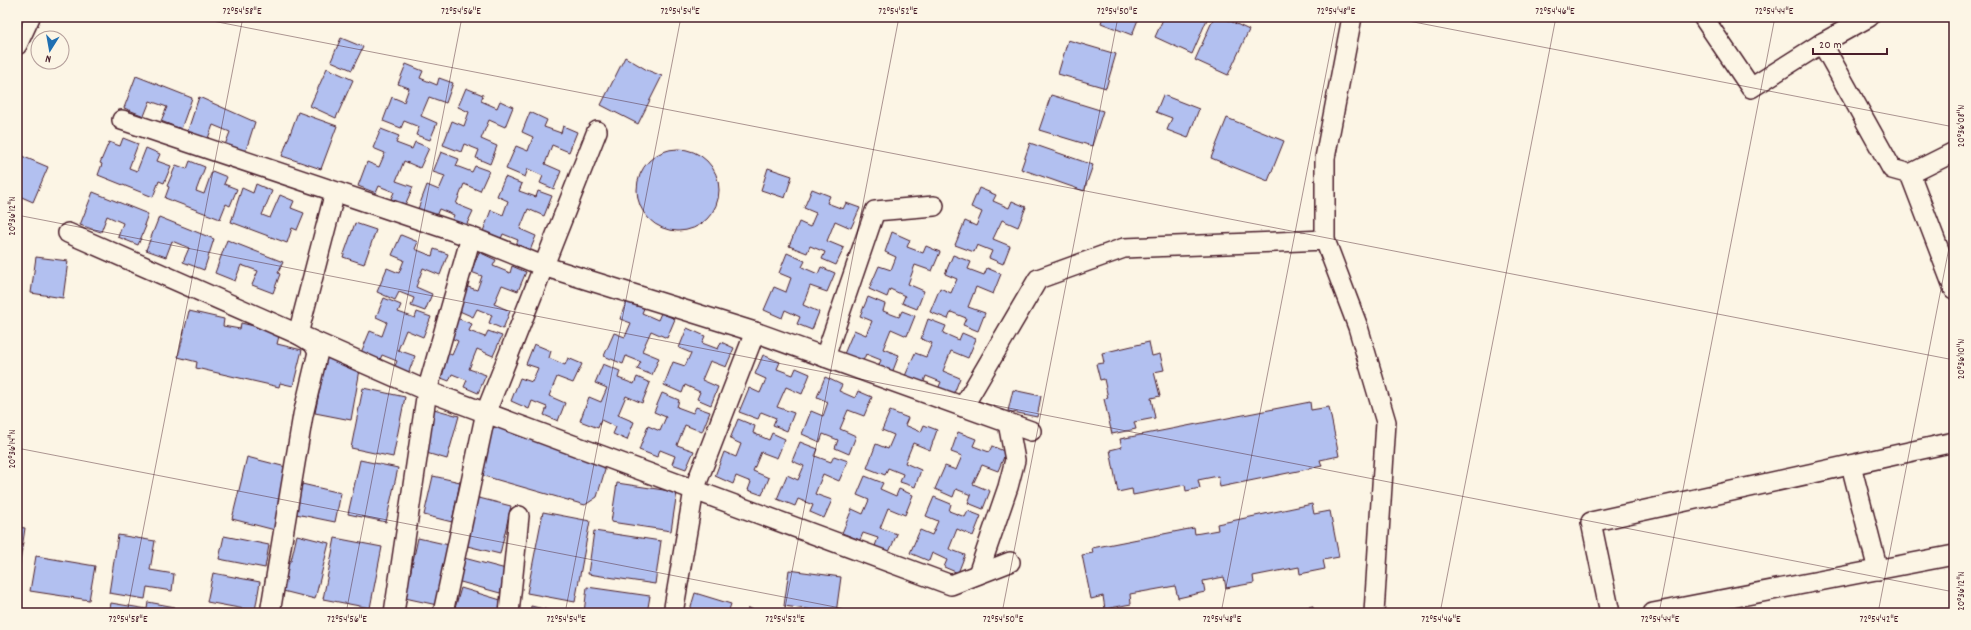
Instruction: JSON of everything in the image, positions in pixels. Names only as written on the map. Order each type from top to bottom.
[{"type":"street","points":[[17,45],[30,17]]},
{"type":"street","points":[[1352,17],[1324,158],[1326,240],[1358,327],[1386,422],[1374,613]]},
{"type":"street","points":[[1703,17],[1751,88],[1822,43],[1869,17]]},
{"type":"street","points":[[1822,43],[1892,169],[1910,174],[1954,152]]},
{"type":"street","points":[[122,120],[471,238],[543,266],[755,332],[1031,431]]},
{"type":"street","points":[[443,613],[486,412],[597,130]]},
{"type":"street","points":[[1910,174],[1954,289]]},
{"type":"street","points":[[298,334],[335,192]]},
{"type":"street","points":[[825,357],[874,211],[934,206]]},
{"type":"street","points":[[68,233],[427,391],[951,585],[1010,562]]},
{"type":"street","points":[[394,613],[427,391],[471,238]]},
{"type":"street","points":[[962,407],[1038,279],[1124,248],[1326,240]]},
{"type":"street","points":[[673,613],[694,490],[755,332]]},
{"type":"street","points":[[270,613],[303,415],[318,352],[313,343],[298,334]]},
{"type":"street","points":[[978,574],[1008,487],[1015,460],[1008,423]]},
{"type":"street","points":[[1610,613],[1591,522],[1954,442]]},
{"type":"street","points":[[1851,465],[1878,570]]},
{"type":"street","points":[[509,613],[519,516]]},
{"type":"street","points":[[1653,613],[1954,555]]},
{"type":"building","points":[[1103,17],[1139,17],[1132,35],[1101,23]]},
{"type":"building","points":[[1164,17],[1208,17],[1192,54],[1155,37]]},
{"type":"building","points":[[1214,17],[1222,17],[1249,30],[1228,75],[1195,60]]},
{"type":"building","points":[[341,38],[363,47],[352,70],[331,61]]},
{"type":"building","points":[[1068,40],[1116,54],[1106,88],[1058,74]]},
{"type":"building","points":[[625,57],[647,70],[662,76],[638,124],[601,105]]},
{"type":"building","points":[[406,64],[423,71],[420,78],[437,85],[439,78],[453,83],[446,103],[429,97],[421,116],[437,123],[430,140],[416,135],[419,127],[404,121],[401,128],[383,121],[392,97],[404,102],[409,88],[398,84]]},
{"type":"building","points":[[327,68],[353,80],[336,118],[310,106]]},
{"type":"building","points":[[136,76],[192,98],[181,129],[161,121],[167,107],[150,101],[144,116],[124,108]]},
{"type":"building","points":[[466,88],[483,95],[481,101],[497,108],[500,101],[513,107],[505,127],[489,120],[481,139],[497,146],[490,164],[476,158],[479,150],[464,144],[461,152],[443,145],[452,121],[464,126],[469,112],[458,107]]},
{"type":"building","points":[[1051,95],[1103,111],[1092,146],[1039,130]]},
{"type":"building","points":[[1163,95],[1199,109],[1188,138],[1167,130],[1172,118],[1156,112]]},
{"type":"building","points":[[199,97],[255,122],[245,153],[225,145],[230,132],[213,125],[207,141],[187,133]]},
{"type":"building","points":[[298,112],[337,126],[321,169],[282,156]]},
{"type":"building","points":[[530,112],[547,120],[544,127],[561,133],[563,126],[577,132],[569,152],[552,145],[545,164],[561,171],[554,189],[540,183],[543,176],[528,169],[525,177],[506,169],[516,146],[528,151],[533,137],[522,132]]},
{"type":"building","points":[[1227,118],[1284,141],[1268,181],[1211,158]]},
{"type":"building","points":[[381,129],[399,136],[396,143],[412,149],[415,142],[429,148],[420,168],[404,161],[396,181],[413,187],[405,205],[391,199],[394,192],[379,186],[376,193],[358,186],[367,162],[379,167],[385,153],[373,148]]},
{"type":"building","points":[[123,138],[138,144],[129,168],[137,171],[146,148],[160,154],[157,161],[171,166],[164,183],[159,181],[153,197],[98,175],[102,164],[100,163],[109,142],[120,146]]},
{"type":"building","points":[[1030,143],[1093,165],[1084,191],[1021,169]]},
{"type":"building","points":[[678,149],[694,152],[707,161],[716,174],[719,190],[716,206],[707,219],[694,228],[678,231],[662,228],[649,219],[640,206],[637,190],[640,174],[649,161],[662,152]]},
{"type":"building","points":[[441,152],[459,159],[456,166],[472,172],[475,166],[489,171],[480,191],[464,184],[456,204],[473,211],[465,228],[451,222],[454,215],[439,209],[436,216],[418,209],[427,185],[439,190],[445,176],[433,172]]},
{"type":"building","points":[[17,154],[48,167],[33,202],[17,195]]},
{"type":"building","points":[[190,161],[205,167],[196,191],[204,194],[212,171],[227,177],[224,184],[237,189],[230,206],[226,204],[220,219],[165,198],[169,187],[167,186],[176,165],[187,169]]},
{"type":"building","points":[[768,168],[792,176],[785,198],[761,190]]},
{"type":"building","points":[[505,177],[522,184],[519,191],[536,197],[538,191],[552,196],[544,216],[528,209],[520,229],[536,236],[529,253],[515,247],[518,240],[503,234],[500,241],[482,234],[491,210],[503,215],[508,201],[497,196]]},
{"type":"building","points":[[256,184],[272,191],[262,215],[270,218],[280,195],[294,201],[291,208],[304,213],[297,230],[292,228],[287,243],[231,222],[242,188],[253,193]]},
{"type":"building","points":[[979,188],[996,195],[993,201],[1009,208],[1012,201],[1026,207],[1018,227],[1002,220],[993,239],[1010,246],[1003,264],[989,258],[992,251],[977,245],[974,252],[955,245],[965,221],[976,226],[982,212],[971,207]]},
{"type":"building","points":[[812,189],[830,196],[827,203],[843,209],[846,203],[860,208],[851,228],[835,221],[827,241],[844,248],[836,265],[822,259],[825,252],[810,246],[807,253],[789,246],[799,222],[810,227],[816,213],[804,208]]},
{"type":"building","points":[[93,192],[148,214],[144,225],[146,226],[138,245],[118,237],[123,223],[107,216],[101,232],[80,225]]},
{"type":"building","points":[[159,217],[214,239],[204,270],[183,262],[189,248],[172,241],[166,257],[146,250]]},
{"type":"building","points":[[355,223],[376,230],[364,264],[343,257]]},
{"type":"building","points":[[892,232],[910,240],[907,247],[923,253],[926,246],[940,252],[932,271],[915,265],[908,284],[924,291],[917,309],[902,303],[905,296],[890,289],[887,297],[869,289],[879,266],[891,270],[896,257],[885,252]]},
{"type":"building","points":[[401,235],[418,242],[415,249],[432,256],[434,249],[448,254],[440,275],[423,268],[416,287],[432,294],[425,311],[411,306],[414,298],[399,292],[395,300],[377,292],[387,268],[399,273],[404,260],[392,255]]},
{"type":"building","points":[[227,240],[283,262],[278,273],[280,274],[273,293],[252,285],[258,271],[241,265],[235,281],[215,273]]},
{"type":"building","points":[[479,252],[496,260],[493,266],[510,273],[512,266],[526,272],[518,291],[502,285],[494,304],[510,311],[503,329],[489,323],[492,315],[477,309],[473,317],[455,309],[465,286],[477,290],[482,276],[471,272]]},
{"type":"building","points":[[787,253],[805,261],[802,267],[818,274],[821,267],[835,273],[827,292],[810,286],[803,305],[819,312],[812,330],[797,324],[800,317],[785,310],[782,318],[764,310],[774,287],[786,292],[791,278],[779,273]]},
{"type":"building","points":[[953,255],[971,262],[968,269],[984,275],[987,268],[1001,274],[993,294],[976,287],[968,307],[985,313],[978,331],[963,325],[966,318],[951,312],[948,319],[930,312],[940,288],[951,293],[957,279],[945,274]]},
{"type":"building","points":[[36,257],[68,261],[63,298],[31,293]]},
{"type":"building","points":[[868,297],[885,304],[883,311],[899,317],[902,311],[915,316],[907,336],[891,329],[883,349],[899,355],[892,373],[878,367],[881,360],[866,354],[863,361],[844,354],[854,330],[866,335],[872,321],[860,316]]},
{"type":"building","points":[[384,298],[401,305],[398,312],[415,318],[417,312],[431,317],[423,337],[406,330],[398,350],[415,356],[408,374],[394,368],[397,361],[382,355],[379,362],[360,355],[370,331],[382,336],[387,322],[376,317]]},
{"type":"building","points":[[627,299],[645,306],[642,313],[658,320],[661,313],[675,319],[667,338],[651,331],[642,351],[659,358],[652,375],[637,369],[641,362],[626,356],[623,364],[604,356],[614,333],[625,337],[631,323],[620,319]]},
{"type":"building","points":[[189,311],[224,319],[223,326],[240,329],[241,323],[280,332],[277,344],[302,350],[293,386],[280,383],[279,387],[196,368],[197,362],[178,357]]},
{"type":"building","points":[[454,317],[472,324],[469,331],[485,337],[488,331],[502,336],[493,356],[477,349],[469,369],[486,375],[478,393],[464,387],[467,380],[452,374],[449,381],[431,374],[440,350],[452,355],[458,341],[446,336]]},
{"type":"building","points":[[928,319],[946,326],[943,333],[959,340],[962,333],[976,339],[968,358],[951,351],[943,371],[960,378],[953,396],[938,389],[941,382],[926,376],[923,384],[905,376],[915,353],[926,357],[932,343],[921,339]]},
{"type":"building","points":[[687,328],[705,336],[702,343],[718,349],[721,342],[734,348],[726,367],[710,361],[702,380],[718,387],[711,405],[697,399],[700,392],[685,385],[682,393],[664,385],[673,362],[685,366],[691,353],[679,348]]},
{"type":"building","points":[[1149,342],[1152,356],[1160,354],[1164,370],[1154,372],[1160,396],[1151,398],[1155,418],[1134,422],[1136,429],[1112,434],[1104,399],[1108,398],[1104,379],[1100,380],[1096,364],[1104,363],[1102,353]]},
{"type":"building","points":[[534,344],[551,351],[549,358],[565,365],[568,358],[582,364],[573,383],[557,377],[549,396],[565,403],[558,421],[544,415],[547,407],[532,401],[529,409],[511,401],[520,378],[532,382],[538,368],[526,364]]},
{"type":"building","points":[[763,355],[780,362],[777,369],[793,375],[796,368],[810,374],[802,394],[786,387],[777,407],[794,413],[787,431],[773,425],[776,418],[761,412],[758,419],[739,412],[749,388],[760,393],[766,379],[755,374]]},
{"type":"building","points":[[326,357],[361,364],[351,420],[315,413]]},
{"type":"building","points":[[603,364],[620,371],[618,378],[634,384],[637,377],[650,383],[642,403],[626,396],[618,415],[634,422],[627,440],[613,434],[616,427],[601,420],[598,428],[580,421],[589,397],[601,402],[607,388],[595,383]]},
{"type":"building","points":[[825,377],[842,385],[839,391],[855,398],[858,391],[872,397],[864,416],[848,410],[840,429],[856,436],[849,454],[835,448],[838,440],[823,434],[820,442],[802,434],[811,411],[823,416],[828,402],[817,397]]},
{"type":"building","points":[[363,388],[405,397],[393,457],[351,448]]},
{"type":"building","points":[[1013,390],[1041,396],[1037,417],[1008,411]]},
{"type":"building","points":[[662,393],[679,400],[677,407],[693,413],[696,407],[710,412],[702,432],[685,425],[677,445],[694,451],[686,469],[672,464],[675,456],[660,450],[657,457],[639,450],[648,426],[660,431],[666,417],[654,412]]},
{"type":"building","points":[[1310,402],[1311,410],[1329,407],[1339,456],[1320,460],[1322,466],[1220,487],[1218,476],[1198,480],[1200,488],[1186,491],[1185,485],[1133,495],[1132,489],[1118,492],[1110,450],[1122,447],[1120,439]]},
{"type":"building","points":[[434,409],[459,416],[447,459],[423,452]]},
{"type":"building","points":[[890,411],[908,418],[905,425],[921,432],[924,425],[937,430],[930,450],[913,443],[905,463],[921,470],[915,487],[900,482],[903,474],[888,468],[885,475],[867,468],[876,444],[888,449],[894,435],[882,430]]},
{"type":"building","points":[[738,419],[755,426],[753,433],[769,440],[772,433],[785,439],[777,458],[761,452],[753,471],[769,478],[762,495],[748,490],[751,482],[736,476],[733,484],[715,476],[724,452],[736,457],[741,444],[730,439]]},
{"type":"building","points":[[496,426],[598,455],[605,470],[597,497],[585,505],[484,476],[475,462],[483,436]]},
{"type":"building","points":[[958,432],[976,439],[973,446],[989,452],[992,446],[1006,452],[998,471],[982,465],[973,484],[990,491],[983,509],[968,503],[971,495],[956,489],[953,497],[935,489],[945,466],[956,470],[962,456],[951,452]]},
{"type":"building","points":[[800,442],[818,449],[815,456],[831,462],[834,456],[848,461],[839,481],[823,474],[815,494],[832,500],[824,518],[810,512],[813,505],[798,499],[795,506],[777,499],[787,475],[798,480],[804,466],[792,461]]},
{"type":"building","points":[[247,457],[290,468],[275,530],[232,519]]},
{"type":"building","points":[[360,460],[398,468],[386,522],[348,514]]},
{"type":"building","points":[[433,476],[460,482],[452,522],[424,515]]},
{"type":"building","points":[[865,476],[883,483],[880,489],[896,496],[899,489],[913,495],[905,515],[888,508],[880,528],[897,534],[889,552],[875,546],[878,538],[863,533],[860,540],[842,533],[852,509],[863,514],[869,500],[857,495]]},
{"type":"building","points":[[617,483],[677,492],[671,531],[611,522]]},
{"type":"building","points":[[302,484],[341,493],[335,522],[296,514]]},
{"type":"building","points":[[475,497],[511,506],[500,554],[463,545]]},
{"type":"building","points":[[934,497],[951,504],[949,511],[965,517],[968,511],[981,516],[973,536],[957,529],[949,549],[965,555],[958,573],[944,567],[947,560],[932,553],[929,561],[910,553],[920,530],[932,535],[938,521],[926,516]]},
{"type":"building","points":[[1312,504],[1314,514],[1330,511],[1339,557],[1323,560],[1325,569],[1300,574],[1299,567],[1253,576],[1254,583],[1226,588],[1224,577],[1203,581],[1205,592],[1178,598],[1175,586],[1130,594],[1131,604],[1105,609],[1103,596],[1091,599],[1082,555],[1093,553],[1092,548],[1194,528],[1195,534],[1218,530],[1217,524]]},
{"type":"building","points":[[543,512],[590,521],[575,602],[527,593]]},
{"type":"building","points":[[17,527],[25,528],[18,576],[17,576]]},
{"type":"building","points":[[594,531],[661,541],[655,584],[588,574]]},
{"type":"building","points":[[118,535],[155,541],[150,570],[174,574],[172,591],[147,587],[145,599],[109,593]]},
{"type":"building","points":[[297,535],[329,543],[315,599],[279,590],[286,560],[291,561]]},
{"type":"building","points":[[224,536],[269,545],[265,568],[219,559]]},
{"type":"building","points":[[335,538],[382,547],[370,608],[323,599]]},
{"type":"building","points":[[418,538],[449,545],[437,605],[405,598]]},
{"type":"building","points":[[36,556],[95,566],[89,600],[30,591]]},
{"type":"building","points":[[464,558],[506,569],[500,593],[457,581]]},
{"type":"building","points":[[789,570],[841,577],[836,613],[784,606]]},
{"type":"building","points":[[213,573],[260,582],[255,611],[207,602]]},
{"type":"building","points":[[587,587],[650,596],[647,613],[584,613]]},
{"type":"building","points":[[461,588],[504,601],[500,613],[473,613],[455,608]]},
{"type":"building","points":[[695,593],[731,604],[728,613],[689,613]]},
{"type":"building","points":[[17,601],[20,602],[18,613],[17,613]]},
{"type":"building","points":[[148,602],[175,607],[174,613],[109,613],[111,603],[147,609]]},
{"type":"building","points":[[531,606],[561,613],[530,613]]},
{"type":"building","points":[[1313,606],[1314,613],[1277,613]]},
{"type":"building","points":[[748,608],[764,613],[747,613]]}]
